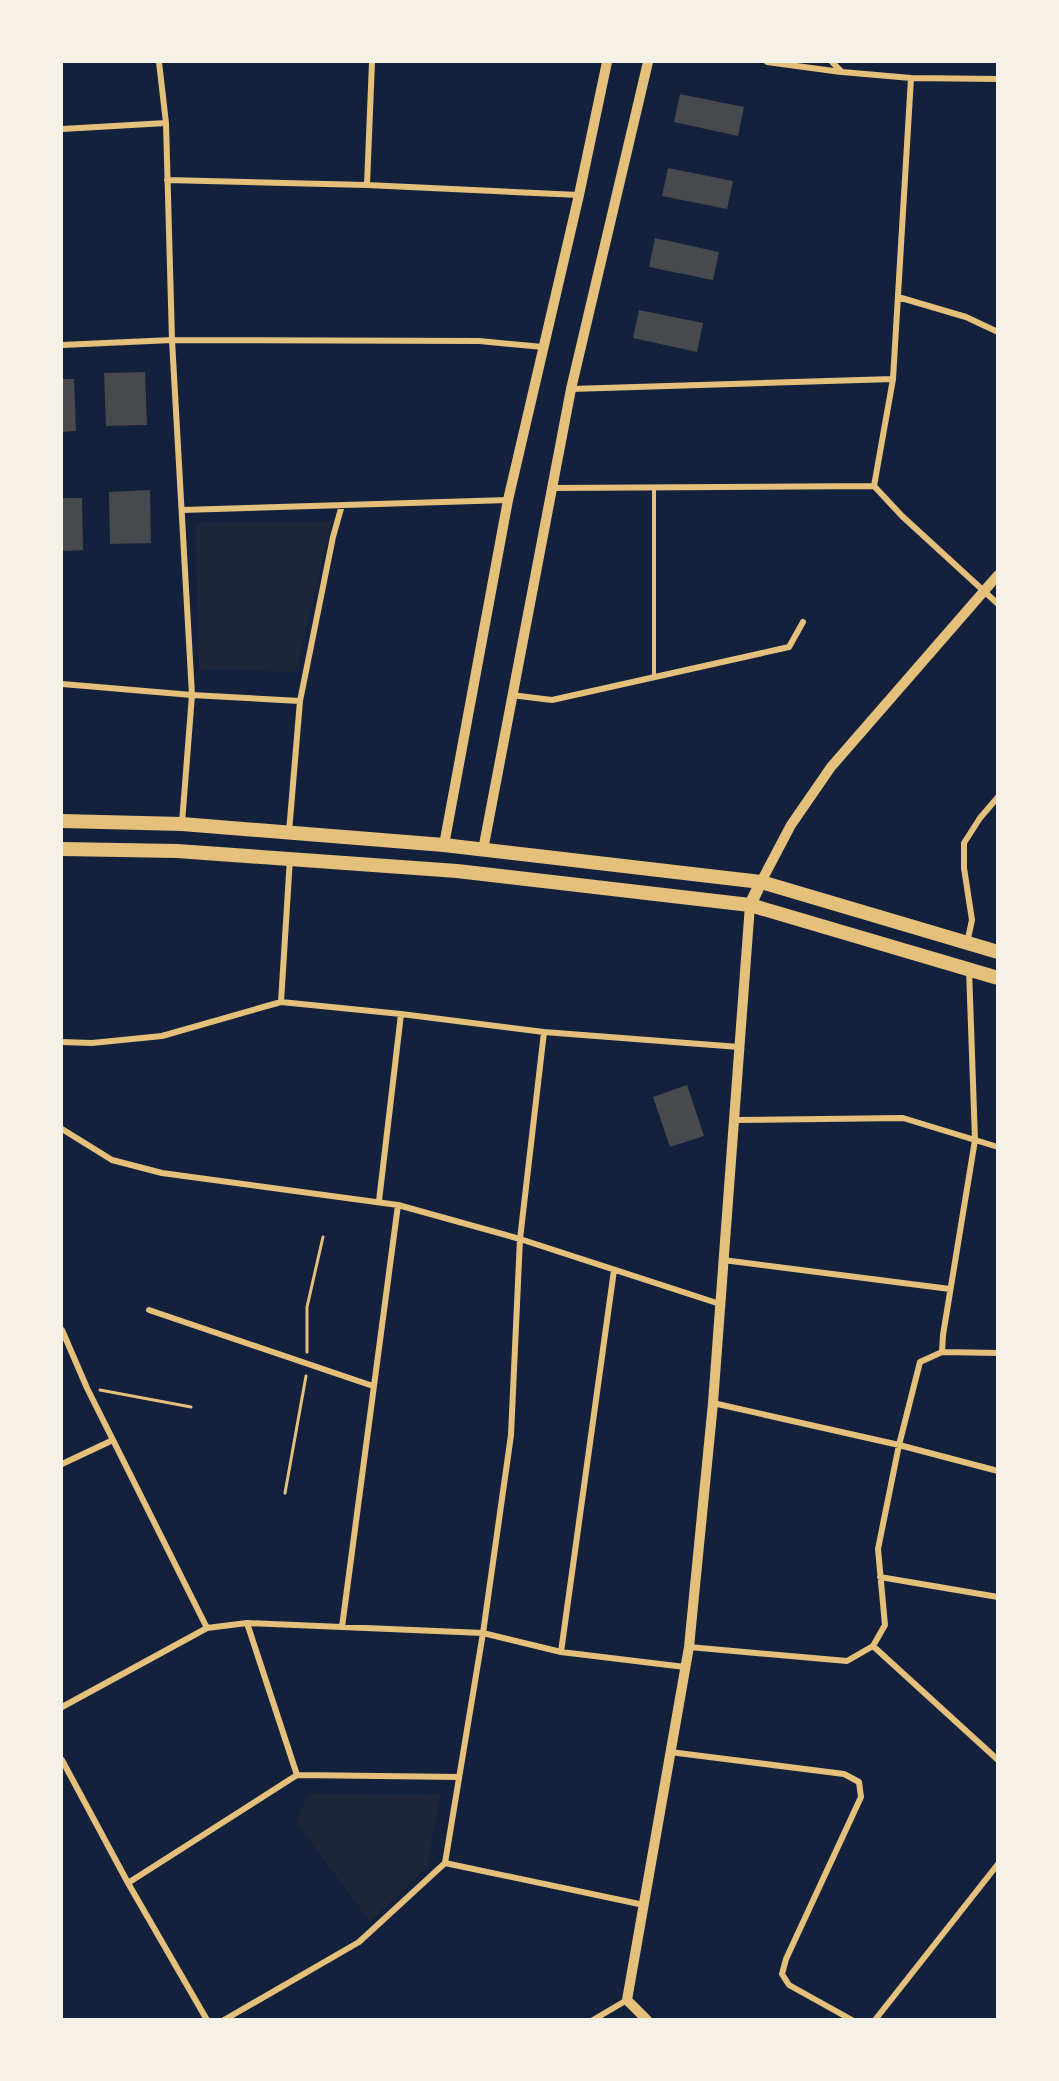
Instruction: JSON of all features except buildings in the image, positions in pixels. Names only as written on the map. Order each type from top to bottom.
[{"type":"main road","points":[[62,821],[182,824],[444,845],[761,882],[998,952]]},
{"type":"main road","points":[[62,849],[177,851],[457,871],[750,906],[998,978]]},
{"type":"main road","points":[[750,906],[761,882]]},
{"type":"street","points":[[159,62],[166,123],[172,340],[192,695],[182,824]]},
{"type":"street","points":[[366,185],[372,62]]},
{"type":"street","points":[[444,845],[508,500],[579,195],[607,62]]},
{"type":"street","points":[[483,850],[571,389],[648,62]]},
{"type":"street","points":[[767,62],[911,78],[998,79]]},
{"type":"street","points":[[832,62],[842,72]]},
{"type":"street","points":[[874,486],[893,379],[911,78]]},
{"type":"street","points":[[62,129],[166,123]]},
{"type":"street","points":[[167,180],[366,185],[579,195]]},
{"type":"street","points":[[898,297],[966,317],[998,332]]},
{"type":"street","points":[[62,345],[172,340],[478,341],[543,347]]},
{"type":"street","points":[[571,389],[893,379]]},
{"type":"street","points":[[551,488],[874,486],[902,516],[998,604]]},
{"type":"street","points":[[182,510],[508,500]]},
{"type":"street","points":[[289,832],[300,701],[333,537],[342,505]]},
{"type":"street","points":[[761,882],[791,825],[831,767],[998,575]]},
{"type":"street","points":[[512,695],[552,700],[789,647],[803,622]]},
{"type":"street","points":[[62,684],[300,701]]},
{"type":"street","points":[[967,943],[972,920],[964,868],[964,843],[980,818],[998,797]]},
{"type":"street","points":[[281,1002],[290,858]]},
{"type":"street","points":[[627,2000],[689,1647],[713,1403],[750,906]]},
{"type":"street","points":[[942,1352],[975,1140],[969,969]]},
{"type":"street","points":[[62,1042],[92,1043],[162,1036],[281,1002],[544,1032],[739,1047]]},
{"type":"street","points":[[378,1201],[401,1014]]},
{"type":"street","points":[[224,2019],[358,1942],[445,1863],[483,1633],[511,1435],[520,1239],[544,1032]]},
{"type":"street","points":[[734,1120],[903,1118],[998,1147]]},
{"type":"street","points":[[62,1129],[112,1160],[162,1173],[398,1205],[520,1239],[720,1304]]},
{"type":"street","points":[[342,1627],[398,1205]]},
{"type":"street","points":[[723,1260],[950,1289]]},
{"type":"street","points":[[561,1652],[614,1270]]},
{"type":"street","points":[[149,1310],[374,1386]]},
{"type":"street","points":[[62,1330],[87,1388],[207,1628]]},
{"type":"street","points":[[689,1647],[847,1660],[873,1646],[885,1625],[878,1549],[899,1446],[920,1362],[942,1352],[998,1353]]},
{"type":"street","points":[[713,1403],[998,1471]]},
{"type":"street","points":[[62,1464],[113,1440]]},
{"type":"street","points":[[880,1577],[998,1597]]},
{"type":"street","points":[[62,1707],[207,1628],[247,1623],[483,1633],[561,1652],[685,1667]]},
{"type":"street","points":[[247,1623],[297,1775]]},
{"type":"street","points":[[873,1646],[998,1760]]},
{"type":"street","points":[[669,1752],[844,1774],[859,1782],[861,1797],[786,1959],[782,1974],[789,1985],[852,2019]]},
{"type":"street","points":[[62,1760],[128,1883],[207,2019]]},
{"type":"street","points":[[128,1883],[297,1775],[459,1777]]},
{"type":"street","points":[[445,1863],[644,1905]]},
{"type":"street","points":[[875,2019],[998,1864]]},
{"type":"street","points":[[593,2019],[627,2000]]},
{"type":"street","points":[[627,2000],[647,2019]]},
{"type":"lane","points":[[654,487],[654,677]]},
{"type":"path","points":[[285,1492],[308,1365],[307,1306],[323,1237]]},
{"type":"path","points":[[87,1388],[191,1407]]},
{"type":"shaded area","points":[[332,521],[296,672],[199,669],[195,522]]},
{"type":"shaded area","points":[[309,1793],[440,1795],[427,1867],[370,1922],[296,1822]]}]
